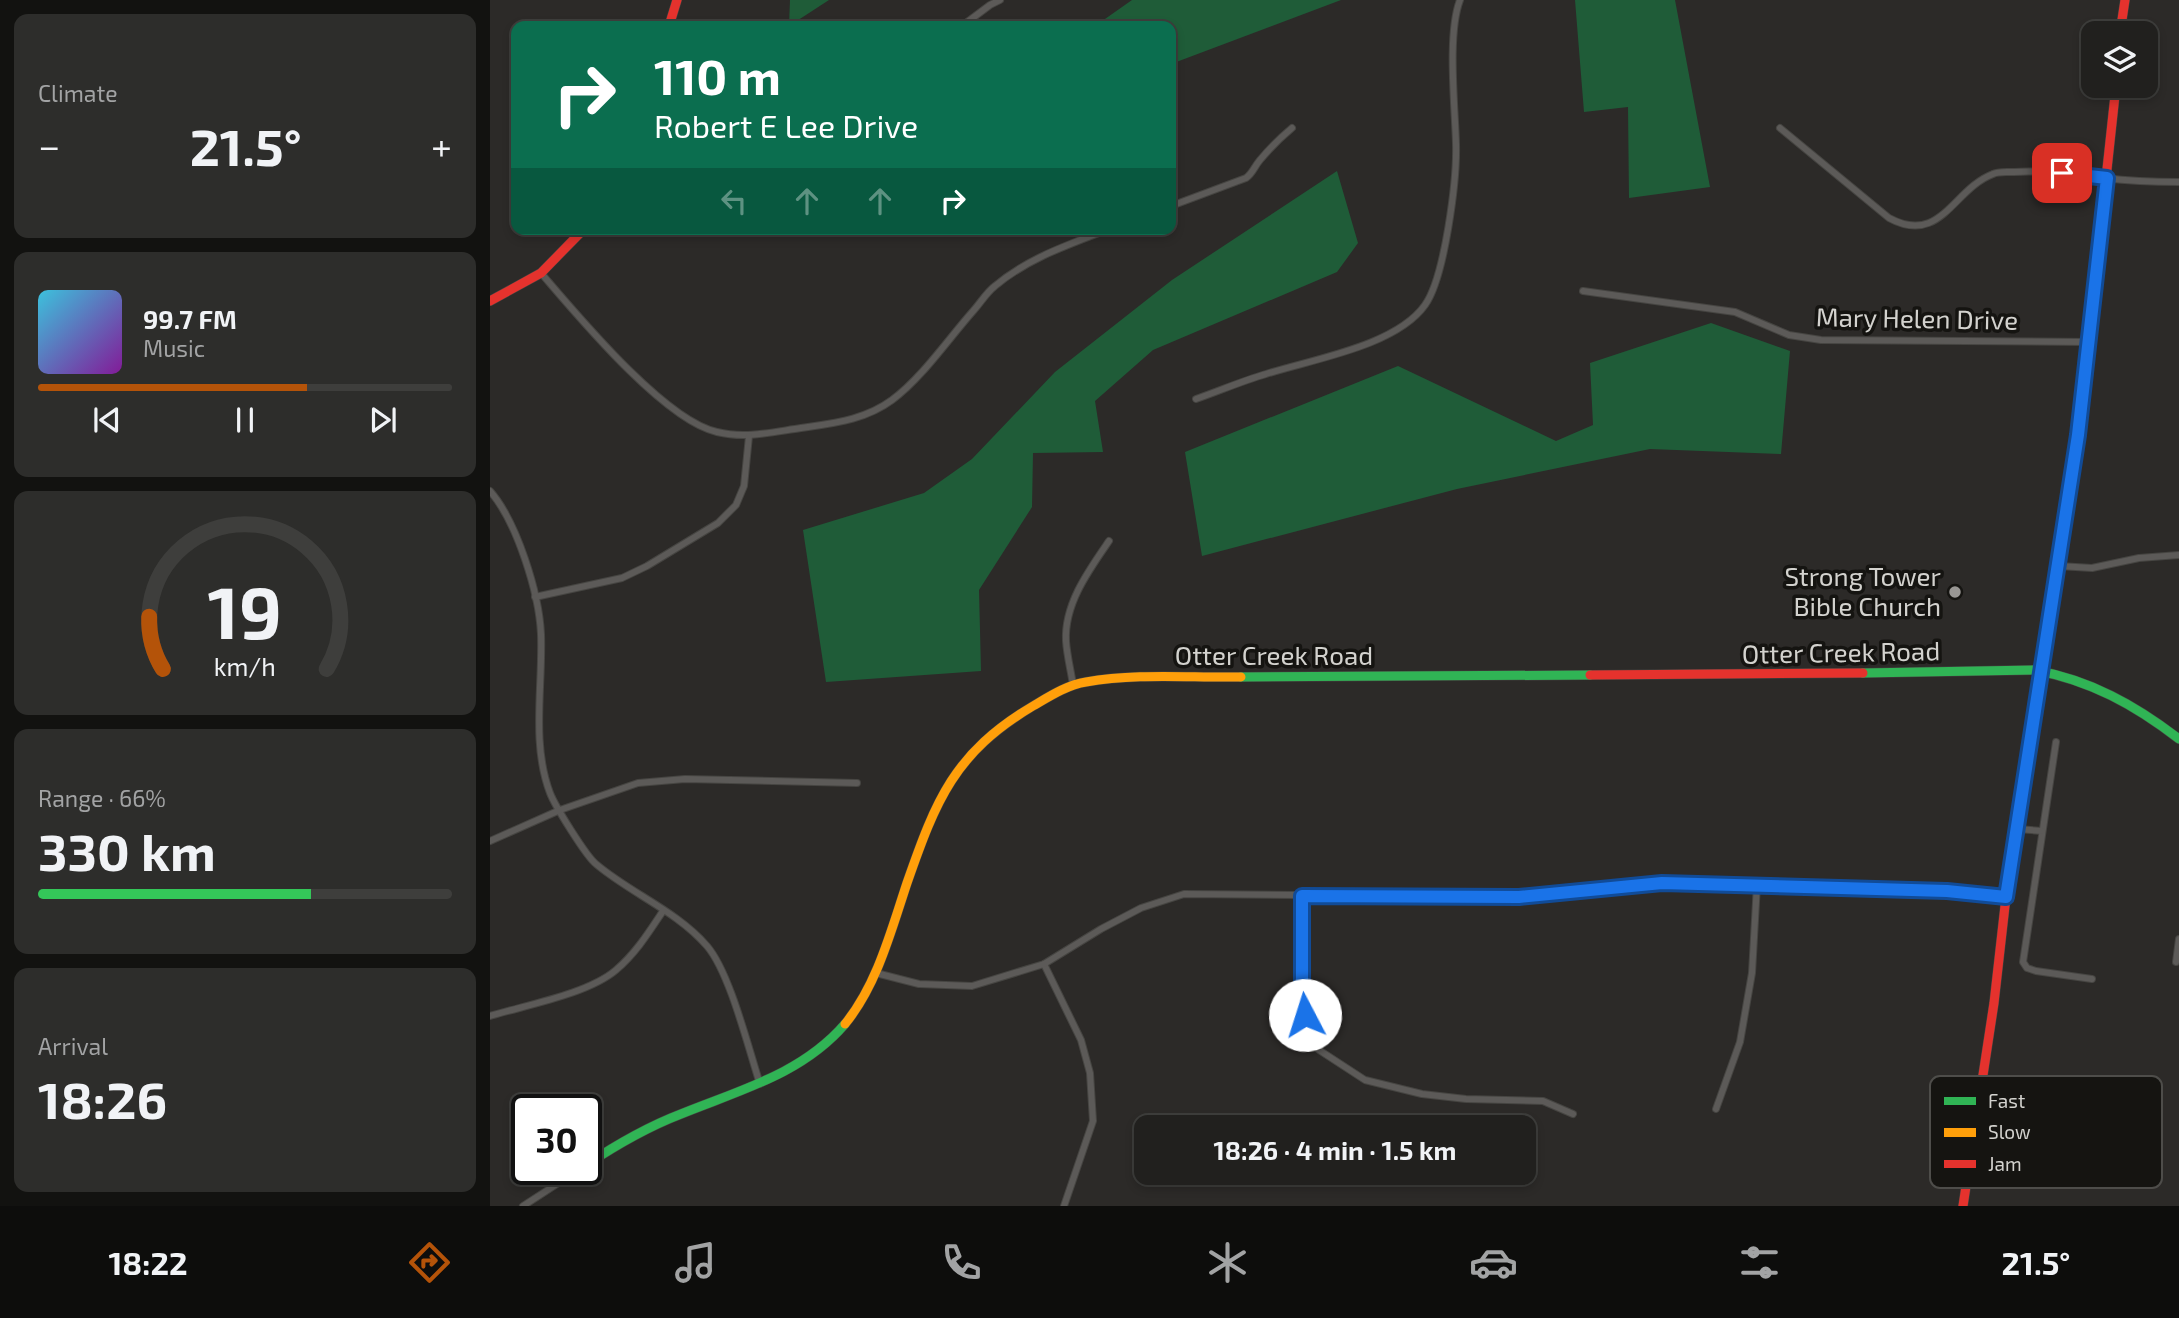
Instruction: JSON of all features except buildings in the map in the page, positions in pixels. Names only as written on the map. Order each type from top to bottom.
[{"type":"street","points":[[671,21],[677,0]]},
{"type":"street","points":[[969,21],[1000,0]]},
{"type":"street","points":[[1196,399],[1264,374],[1378,340],[1411,320],[1424,307],[1433,292],[1442,260],[1457,155],[1454,39],[1460,0]]},
{"type":"street","points":[[2122,21],[2125,0]]},
{"type":"street","points":[[1983,1076],[2006,897],[2059,566],[2089,342],[2115,98]]},
{"type":"street","points":[[1176,204],[1246,178],[1274,143],[1292,128]]},
{"type":"street","points":[[1780,128],[1889,218],[1900,224],[1913,226],[1925,225],[1945,214],[1973,187],[1993,173],[2040,170],[2107,178],[2179,182]]},
{"type":"street","points":[[490,301],[541,273],[578,235]]},
{"type":"street","points":[[541,273],[583,322],[663,401],[694,425],[717,432],[749,436],[848,421],[876,410],[911,383],[995,286],[1046,254],[1094,235]]},
{"type":"street","name":"Mary Helen Drive","points":[[1583,291],[1735,312],[1789,335],[1821,340],[2089,342]]},
{"type":"street","points":[[535,597],[622,578],[718,523],[736,505],[744,486],[749,436]]},
{"type":"street","points":[[490,491],[516,533],[535,597],[541,632],[540,742],[550,793],[593,862],[685,926],[706,945],[720,965],[760,1084]]},
{"type":"street","points":[[1073,685],[1066,640],[1069,609],[1093,564],[1109,541]]},
{"type":"street","points":[[2059,566],[2092,568],[2139,558],[2179,555]]},
{"type":"street","name":"Otter Creek Road","points":[[602,1156],[655,1125],[780,1076],[810,1058],[837,1033],[854,1013],[876,973],[913,866],[942,798],[968,757],[1003,725],[1073,685],[1134,678],[1784,676],[2043,671],[2072,677],[2108,692],[2149,716],[2179,738]]},
{"type":"street","points":[[2056,742],[2023,962],[2036,971],[2092,979]]},
{"type":"street","points":[[490,841],[560,810],[638,783],[673,780],[857,783]]},
{"type":"street","points":[[2018,829],[2042,831]]},
{"type":"street","points":[[876,973],[919,984],[972,986],[1044,964],[1141,908],[1184,894],[1519,897],[1662,883],[1947,891],[2006,897]]},
{"type":"street","points":[[1716,1109],[1741,1042],[1752,973],[1757,884]]},
{"type":"street","points":[[1302,896],[1302,1000],[1308,1030],[1319,1050],[1365,1080],[1377,1084],[1422,1094],[1466,1099],[1543,1101],[1573,1114]]},
{"type":"street","points":[[490,1016],[578,991],[614,972],[637,950],[663,911]]},
{"type":"street","points":[[2176,962],[2179,939]]},
{"type":"street","points":[[1044,964],[1081,1040],[1090,1073],[1093,1121],[1064,1206]]},
{"type":"street","points":[[523,1206],[555,1185]]},
{"type":"street","points":[[1963,1206],[1966,1188]]},
{"type":"green space","points":[[790,0],[829,0],[797,21],[789,21]]},
{"type":"green space","points":[[1132,0],[1341,0],[1176,62],[1176,21],[1102,21]]},
{"type":"green space","points":[[1575,0],[1675,0],[1710,187],[1629,198],[1628,107],[1584,112]]},
{"type":"green space","points":[[1337,171],[1358,243],[1337,272],[1153,350],[1095,401],[1103,452],[1033,453],[1032,507],[979,590],[981,671],[826,682],[803,530],[924,493],[972,459],[1055,372],[1172,280]]},
{"type":"green space","points":[[1711,323],[1790,351],[1781,454],[1650,449],[1457,489],[1202,556],[1185,452],[1398,366],[1556,441],[1593,425],[1590,363]]},
{"type":"traffic: fast","points":[[1863,673],[2034,670],[2055,674],[2111,695],[2146,715],[2179,739]]},
{"type":"traffic: fast","points":[[1241,677],[1590,675]]},
{"type":"traffic: fast","points":[[602,1155],[656,1125],[790,1068],[810,1056],[845,1024]]},
{"type":"traffic: slow","points":[[2045,650],[2078,435],[2088,345]]},
{"type":"traffic: slow","points":[[845,1024],[874,975],[939,803],[951,781],[984,742],[1033,706],[1079,683],[1144,677],[1241,677]]},
{"type":"traffic: jam","points":[[671,21],[677,0]]},
{"type":"traffic: jam","points":[[2122,21],[2125,0]]},
{"type":"traffic: jam","points":[[2088,345],[2115,98]]},
{"type":"traffic: jam","points":[[490,301],[541,273],[578,235]]},
{"type":"traffic: jam","points":[[1983,1076],[2006,897],[2045,650]]},
{"type":"traffic: jam","points":[[1590,675],[1863,673]]},
{"type":"traffic: jam","points":[[1963,1206],[1966,1188]]},
{"type":"place","name":"Strong Tower Bible Church","points":[[1955,592]]},
{"type":"route","points":[[1305,1015],[1302,1000],[1302,896],[1519,897],[1662,883],[1947,891],[2006,897],[2033,739],[2078,435],[2107,178],[2062,173]]}]
